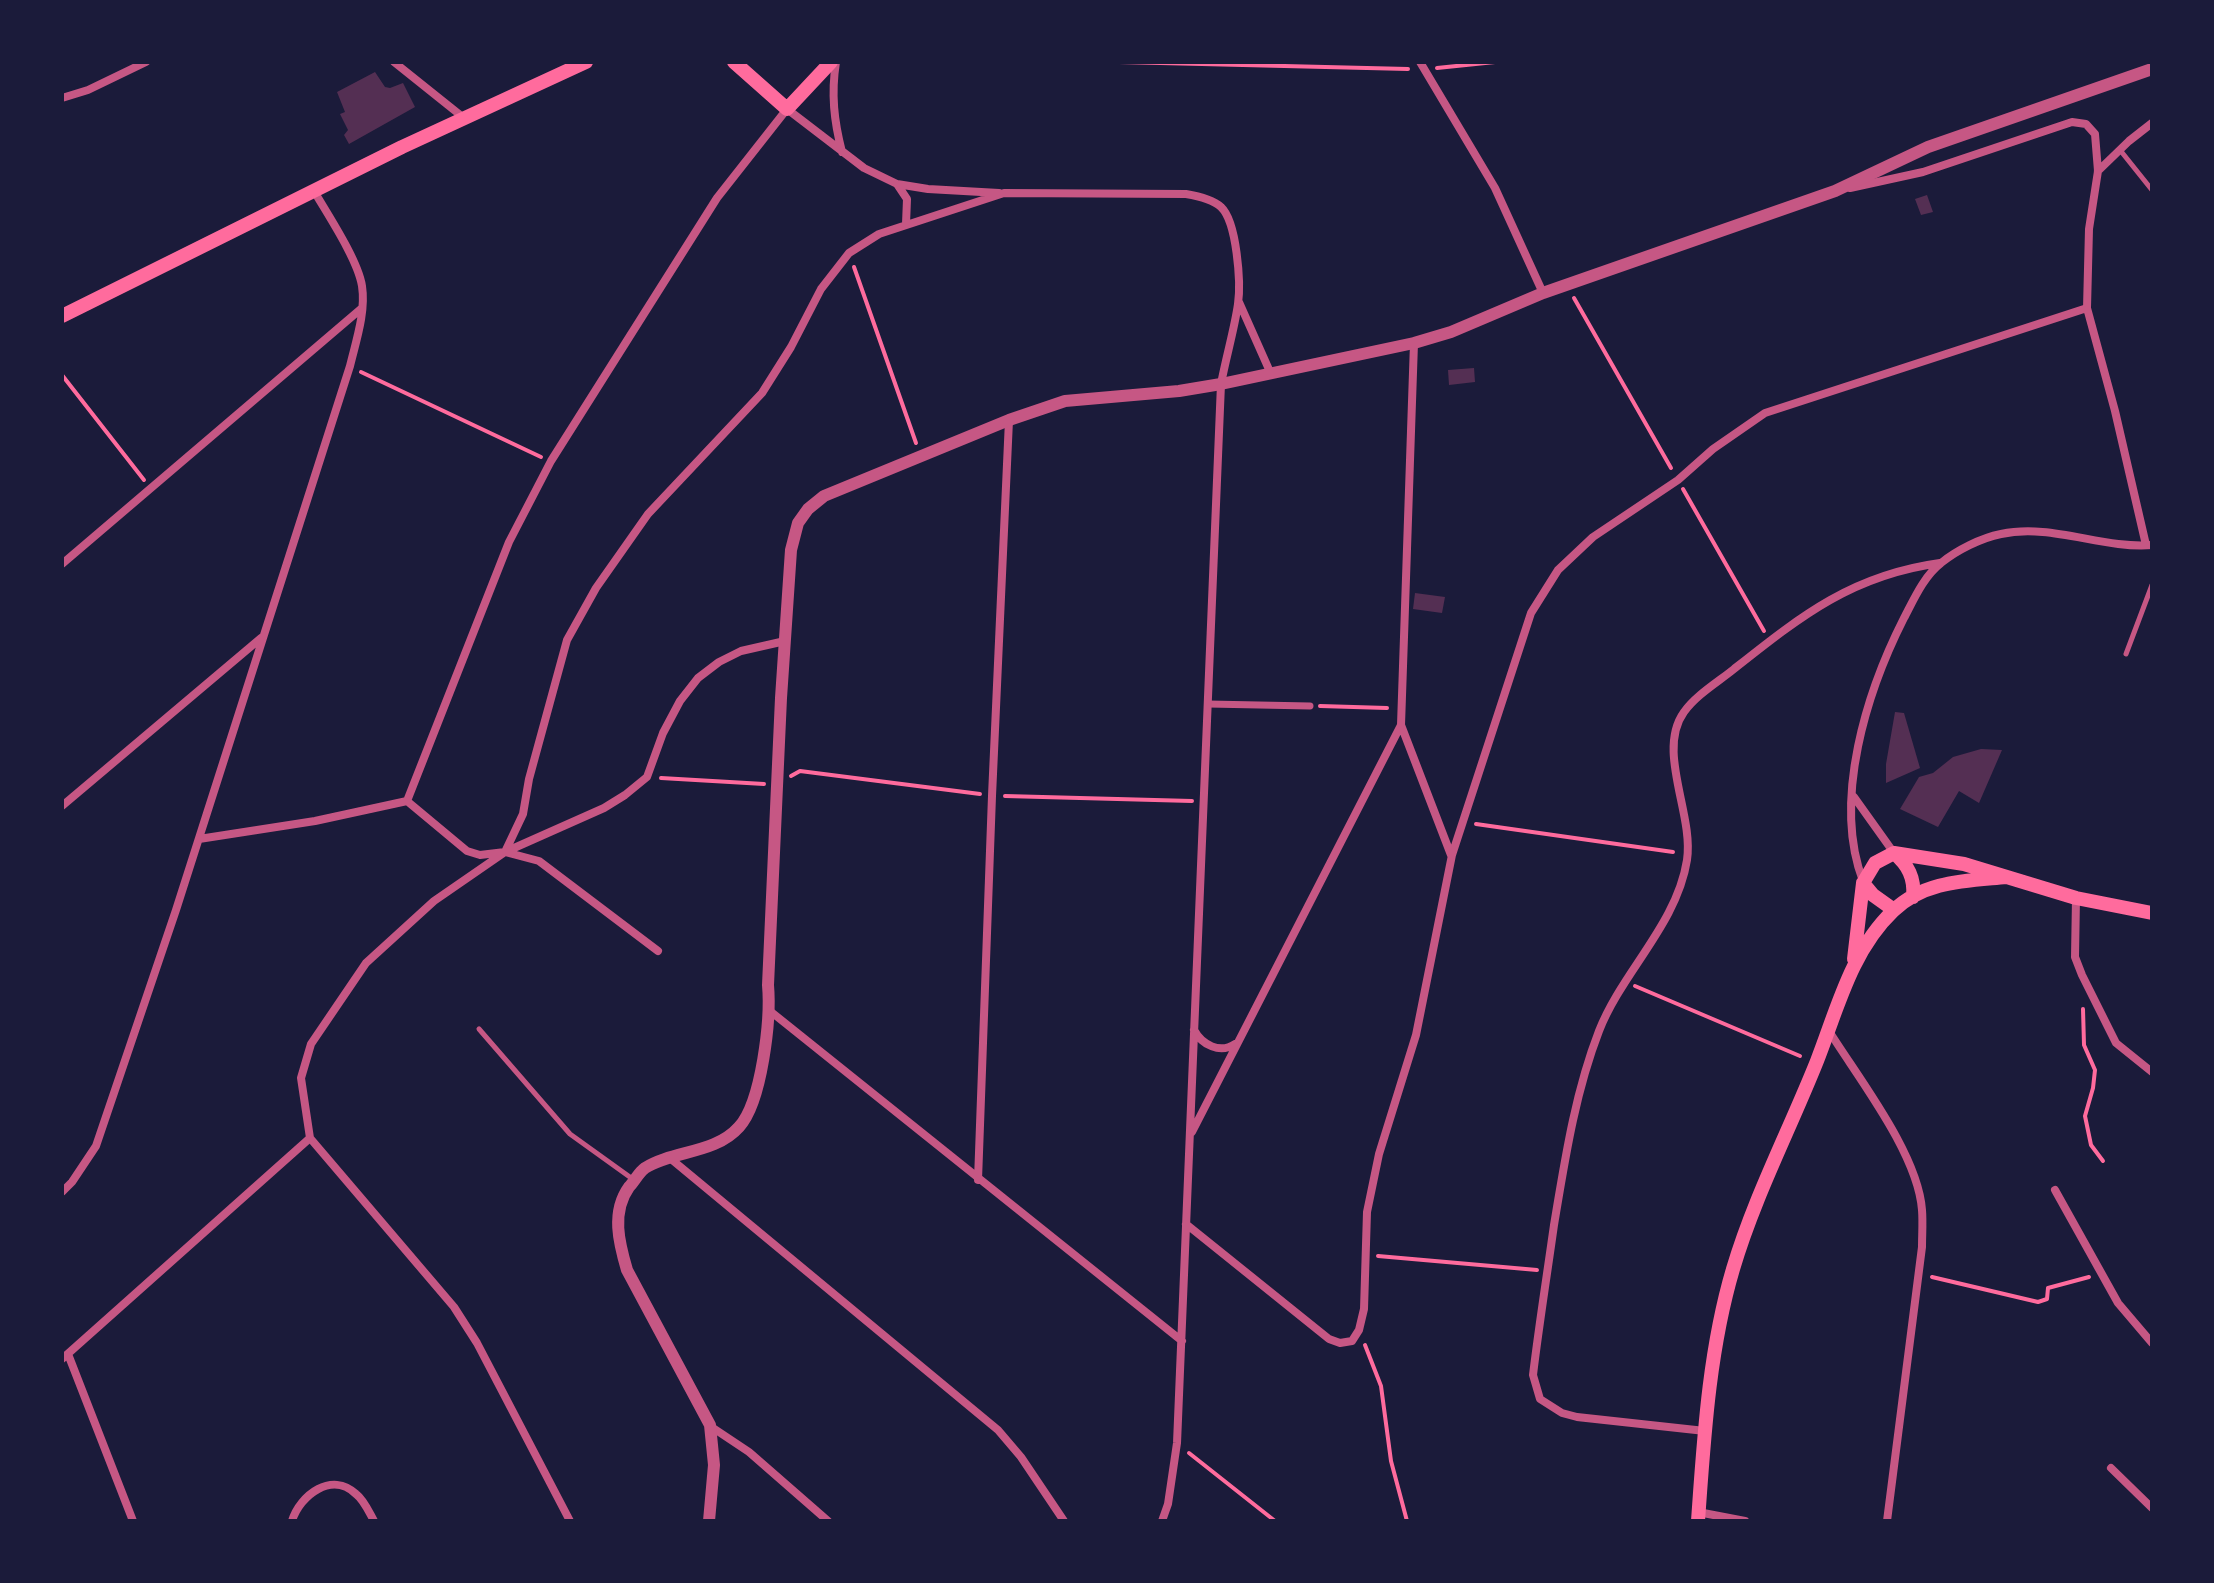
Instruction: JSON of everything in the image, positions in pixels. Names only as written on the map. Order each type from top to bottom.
[{"type":"main road","points":[[62,316],[464,118],[586,62]]},
{"type":"main road","points":[[736,63],[787,109],[834,62]]},
{"type":"main road","points":[[1894,853],[1911,874],[1913,897]]},
{"type":"main road","points":[[1698,1516],[1718,1333],[1732,1272],[1747,1226],[1853,967],[1863,883],[1875,863],[1894,853],[1964,864],[2076,898],[2152,913]]},
{"type":"main road","points":[[1853,967],[1894,910],[1913,897],[1940,884],[2006,877]]},
{"type":"main road","points":[[1863,883],[1873,895],[1894,910]]},
{"type":"street","points":[[62,98],[88,90],[146,62]]},
{"type":"street","points":[[394,62],[464,118]]},
{"type":"street","points":[[834,62],[832,96],[842,153]]},
{"type":"street","points":[[1422,66],[1495,188],[1543,293]]},
{"type":"street","points":[[709,1521],[714,1465],[710,1425],[641,1299],[619,1244],[617,1219],[625,1193],[643,1169],[717,1143],[738,1128],[748,1116],[759,1078],[770,1011],[768,985],[777,782],[791,550],[803,516],[824,496],[1009,420],[1065,401],[1179,391],[1221,384],[1414,343],[1451,332],[1543,293],[1835,191],[1928,147],[2152,69]]},
{"type":"street","points":[[407,801],[509,542],[551,461],[717,198],[787,109],[842,153],[897,184],[1004,193],[1186,194],[1206,198],[1221,208],[1230,220],[1234,239],[1238,301],[1221,384],[1177,1443],[1168,1504],[1162,1521]]},
{"type":"street","points":[[1705,1431],[1562,1413],[1540,1399],[1533,1375],[1547,1271],[1585,1069],[1601,1026],[1669,911],[1681,884],[1688,854],[1689,841],[1674,753],[1675,727],[1685,710],[1769,640],[1820,606],[1863,582],[1889,572],[1940,563],[1975,543],[2002,533],[2039,532],[2149,545],[2087,308],[2089,229],[2098,171],[2095,134],[2086,124],[2072,122],[1923,172],[1835,191]]},
{"type":"street","points":[[2098,171],[2152,123]]},
{"type":"street","points":[[897,184],[907,199],[906,224]]},
{"type":"street","points":[[62,1192],[96,1146],[199,839],[350,366],[362,308],[362,285],[354,263],[314,191]]},
{"type":"street","points":[[505,852],[523,814],[529,779],[567,640],[596,588],[648,514],[762,393],[791,347],[821,289],[849,253],[879,234],[1004,193]]},
{"type":"street","points":[[1238,301],[1271,374]]},
{"type":"street","points":[[62,564],[362,308]]},
{"type":"street","points":[[1186,1224],[1329,1339],[1340,1343],[1352,1341],[1359,1330],[1364,1309],[1367,1212],[1379,1154],[1416,1035],[1452,855],[1531,613],[1558,570],[1593,537],[1678,480],[1713,449],[1765,413],[2087,308]]},
{"type":"street","points":[[1190,1136],[1401,725],[1414,343]]},
{"type":"street","points":[[978,1180],[1009,420]]},
{"type":"street","points":[[1863,883],[1855,853],[1853,797],[1859,739],[1878,676],[1918,591],[1940,563]]},
{"type":"street","points":[[62,806],[262,637]]},
{"type":"street","points":[[570,1521],[477,1343],[454,1307],[310,1138],[301,1078],[311,1044],[366,963],[434,901],[505,852],[604,808],[647,777],[680,701],[698,678],[741,651],[785,641]]},
{"type":"street","points":[[1208,704],[1310,706]]},
{"type":"street","points":[[1401,725],[1452,855]]},
{"type":"street","points":[[1853,797],[1894,853]]},
{"type":"street","points":[[407,801],[467,851],[480,855],[505,852],[539,861],[658,951]]},
{"type":"street","points":[[199,839],[302,824],[407,801]]},
{"type":"street","points":[[2076,898],[2075,957],[2085,982],[2116,1043],[2152,1072]]},
{"type":"street","points":[[770,1011],[1182,1341]]},
{"type":"street","points":[[1194,1030],[1199,1040],[1223,1049],[1231,1048],[1239,1041]]},
{"type":"street","points":[[1829,1030],[1898,1140],[1914,1173],[1922,1208],[1918,1274],[1887,1521]]},
{"type":"street","points":[[133,1521],[65,1356],[310,1138]]},
{"type":"street","points":[[671,1159],[998,1430],[1021,1457],[1064,1521]]},
{"type":"street","points":[[2055,1190],[2118,1303],[2152,1343]]},
{"type":"street","points":[[710,1425],[749,1452],[828,1521]]},
{"type":"street","points":[[2111,1468],[2152,1508]]},
{"type":"street","points":[[292,1521],[305,1497],[327,1484],[342,1485],[357,1494],[374,1521]]},
{"type":"street","points":[[1698,1516],[1745,1521]]},
{"type":"lane","points":[[2119,150],[2152,190]]},
{"type":"lane","points":[[2126,654],[2152,585]]},
{"type":"lane","points":[[479,1029],[570,1134],[634,1181]]},
{"type":"path","points":[[1119,62],[1422,66],[1495,62]]},
{"type":"path","points":[[849,253],[921,455]]},
{"type":"path","points":[[1567,286],[1769,640]]},
{"type":"path","points":[[350,366],[551,461]]},
{"type":"path","points":[[62,375],[151,488]]},
{"type":"path","points":[[1310,706],[1402,708]]},
{"type":"path","points":[[647,777],[758,784],[777,782],[800,771],[992,796],[1204,801]]},
{"type":"path","points":[[1462,822],[1688,854]]},
{"type":"path","points":[[1626,982],[1816,1063]]},
{"type":"path","points":[[2085,982],[2084,1045],[2095,1070],[2085,1116],[2091,1145],[2103,1161]]},
{"type":"path","points":[[1366,1255],[1547,1271]]},
{"type":"path","points":[[1918,1274],[2038,1302],[2047,1299],[2048,1288],[2101,1274]]},
{"type":"path","points":[[1359,1330],[1381,1386],[1391,1461],[1407,1521]]},
{"type":"path","points":[[1177,1443],[1275,1521]]},
{"type":"building","points":[[375,72],[385,87],[403,83],[415,107],[349,144],[344,135],[348,130],[340,114],[345,112],[337,92]]},
{"type":"building","points":[[1927,195],[1933,212],[1921,215],[1915,199]]},
{"type":"building","points":[[1474,368],[1475,382],[1449,385],[1448,370]]},
{"type":"building","points":[[1415,593],[1445,597],[1442,613],[1413,609]]},
{"type":"building","points":[[1895,712],[1904,713],[1920,768],[1886,783],[1886,764]]},
{"type":"building","points":[[1981,749],[2002,750],[1979,803],[1959,791],[1938,827],[1900,809],[1919,777],[1933,773],[1953,757]]}]
